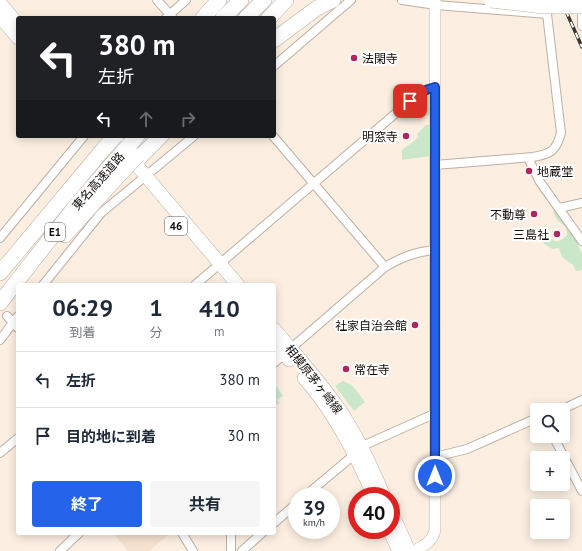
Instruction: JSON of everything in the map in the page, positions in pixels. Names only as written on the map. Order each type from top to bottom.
[{"type":"highway","points":[[205,16],[219,0]]},
{"type":"highway","points":[[226,16],[241,0]]},
{"type":"highway","points":[[248,16],[264,0]]},
{"type":"highway","points":[[270,16],[286,0]]},
{"type":"highway","points":[[276,38],[307,15],[333,0]]},
{"type":"highway","points":[[491,0],[543,6],[582,6]]},
{"type":"highway","name":"東名高速道路","points":[[0,273],[97,141],[108,138]]},
{"type":"highway","points":[[135,149],[153,138]]},
{"type":"highway","points":[[135,149],[157,138]]},
{"type":"highway","name":"東名高速道路","points":[[21,283],[70,213],[116,170],[135,149]]},
{"type":"highway","points":[[26,283],[116,170]]},
{"type":"highway","name":"東名高速道路","points":[[2,311],[16,291]]},
{"type":"highway","points":[[2,311],[16,294]]},
{"type":"main road","points":[[0,2],[16,22]]},
{"type":"main road","points":[[0,16],[16,36]]},
{"type":"main road","name":"46","points":[[113,138],[143,180],[216,267],[236,283]]},
{"type":"main road","name":"46","points":[[97,141],[143,180]]},
{"type":"main road","name":"46","points":[[216,267],[225,283]]},
{"type":"main road","name":"相模原茅ヶ崎線","points":[[276,335],[283,355]]},
{"type":"main road","name":"相模原茅ヶ崎線","points":[[276,346],[283,355],[326,390],[379,487]]},
{"type":"main road","name":"相模原茅ヶ崎線","points":[[358,450],[371,487]]},
{"type":"main road","points":[[400,531],[409,551]]},
{"type":"main road","points":[[393,539],[399,551]]},
{"type":"street","points":[[157,0],[168,16]]},
{"type":"street","points":[[170,16],[186,0]]},
{"type":"street","points":[[276,64],[351,0]]},
{"type":"street","points":[[402,0],[547,14],[561,133],[557,148],[546,155],[528,158],[435,165]]},
{"type":"street","points":[[414,551],[427,544],[432,538],[435,530],[435,2]]},
{"type":"street","points":[[582,16],[582,26]]},
{"type":"street","points":[[197,283],[410,101],[426,90],[435,87]]},
{"type":"street","points":[[45,283],[97,218],[192,138]]},
{"type":"street","points":[[274,138],[385,267]]},
{"type":"street","points":[[0,238],[97,141]]},
{"type":"street","points":[[528,158],[533,170],[582,241]]},
{"type":"street","points":[[559,208],[582,203]]},
{"type":"street","points":[[283,355],[385,267],[403,256],[419,251],[434,250]]},
{"type":"street","points":[[0,340],[16,322],[2,311]]},
{"type":"street","points":[[570,406],[582,400]]},
{"type":"street","points":[[315,487],[358,450],[434,414]]},
{"type":"street","points":[[435,457],[467,449],[530,421]]},
{"type":"street","points":[[0,453],[16,440]]},
{"type":"street","points":[[557,443],[582,491]]},
{"type":"street","points":[[276,521],[288,511]]},
{"type":"street","points":[[60,551],[77,535]]},
{"type":"street","points":[[183,535],[193,551]]},
{"type":"street","points":[[231,535],[231,551]]},
{"type":"street","points":[[242,551],[260,535]]},
{"type":"shaded area","points":[[115,535],[168,535],[149,551],[128,551]]},
{"type":"green space","points":[[430,94],[429,115],[418,117],[418,110],[406,112],[409,107]]},
{"type":"green space","points":[[426,125],[429,125],[430,156],[402,160],[402,150],[419,137],[417,134]]},
{"type":"green space","points":[[555,210],[578,241],[578,246],[582,253],[582,270],[576,271],[573,265],[562,257],[559,248],[552,249],[534,236],[534,232],[537,228],[554,241],[562,239],[567,235],[566,227],[557,220],[553,212]]},
{"type":"green space","points":[[343,381],[352,385],[365,402],[354,411],[335,386]]},
{"type":"green space","points":[[276,386],[283,396],[277,400],[279,403],[276,405]]},
{"type":"railway","points":[[561,0],[582,47]]},
{"type":"place","name":"法閑寺","points":[[354,58]]},
{"type":"place","name":"明窓寺","points":[[406,136]]},
{"type":"place","name":"地蔵堂","points":[[529,171]]},
{"type":"place","name":"不動尊","points":[[534,214]]},
{"type":"place","name":"三島社","points":[[557,234]]},
{"type":"place","name":"社家自治会館","points":[[415,325]]},
{"type":"place","name":"常在寺","points":[[346,369]]},
{"type":"route","points":[[410,101],[426,90],[435,87],[435,476]]}]
